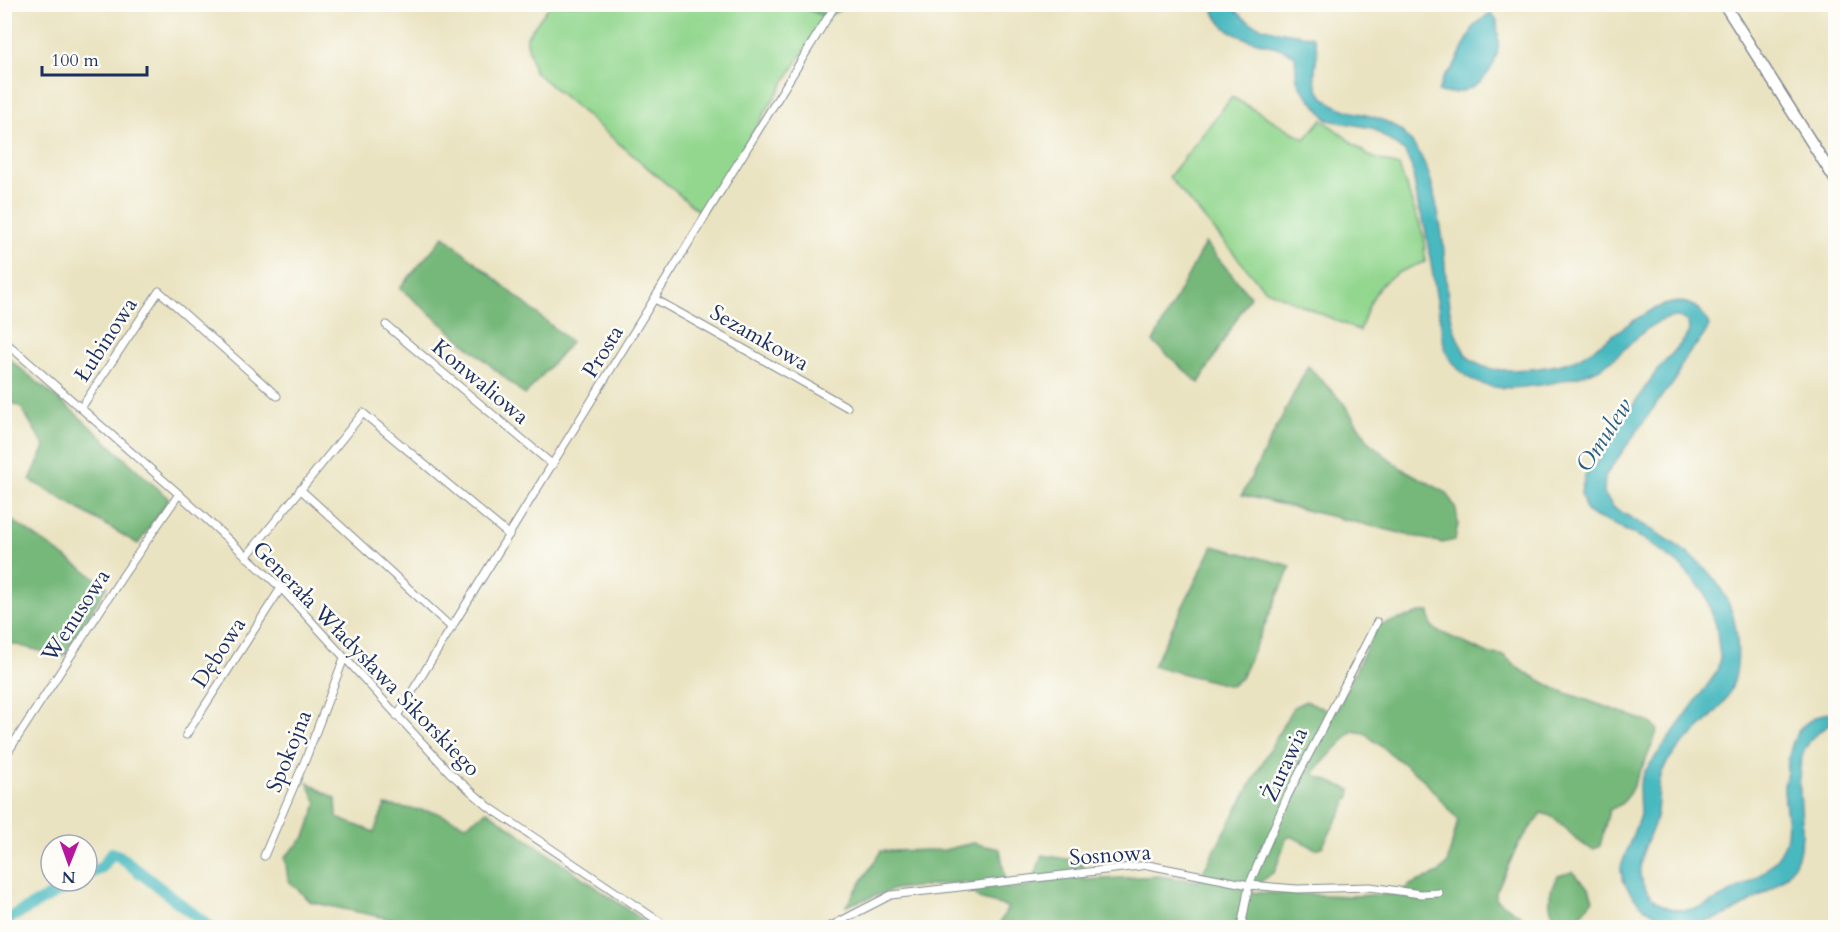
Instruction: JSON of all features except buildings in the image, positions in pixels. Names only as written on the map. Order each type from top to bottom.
[{"type":"street","name":"Prosta","points":[[397,716],[836,4]]},
{"type":"street","points":[[1724,4],[1836,181]]},
{"type":"street","name":"Łubinowa","points":[[81,408],[159,291],[277,396]]},
{"type":"street","name":"Sezamkowa","points":[[655,299],[847,407]]},
{"type":"street","name":"Konwaliowa","points":[[386,325],[553,465]]},
{"type":"street","name":"Generała Władysława Sikorskiego","points":[[4,341],[179,494],[281,588],[449,772],[489,807],[669,927]]},
{"type":"street","points":[[246,557],[363,412],[509,536]]},
{"type":"street","points":[[300,489],[452,628]]},
{"type":"street","name":"Wenusowa","points":[[4,758],[179,494]]},
{"type":"street","name":"Dębowa","points":[[186,735],[281,588]]},
{"type":"street","name":"Żurawia","points":[[1241,927],[1250,885],[1296,779],[1377,622]]},
{"type":"street","name":"Spokojna","points":[[264,856],[306,758],[344,658]]},
{"type":"street","name":"Sosnowa","points":[[826,927],[891,895],[1148,865],[1250,885],[1298,889],[1370,887],[1421,894],[1439,893]]},
{"type":"green space","points":[[550,5],[798,5],[825,17],[702,214],[534,71],[526,38]]},
{"type":"green space","points":[[798,5],[852,5],[825,17]]},
{"type":"green space","points":[[1232,97],[1305,139],[1322,119],[1369,156],[1399,166],[1424,237],[1425,262],[1398,273],[1381,286],[1370,304],[1360,331],[1264,289],[1169,177]]},
{"type":"green space","points":[[444,236],[571,342],[525,395],[400,288]]},
{"type":"green space","points":[[1205,243],[1250,296],[1199,383],[1153,342]]},
{"type":"green space","points":[[4,355],[74,412],[169,499],[138,544],[30,480],[45,447],[21,407],[5,400]]},
{"type":"green space","points":[[1308,366],[1344,404],[1370,443],[1401,468],[1447,493],[1456,509],[1458,524],[1455,540],[1442,543],[1242,495]]},
{"type":"green space","points":[[6,516],[107,586],[63,657],[5,642]]},
{"type":"green space","points":[[1213,546],[1291,566],[1241,678],[1231,686],[1153,666]]},
{"type":"green space","points":[[1429,612],[1431,625],[1436,630],[1488,654],[1503,655],[1521,670],[1558,690],[1651,723],[1657,729],[1628,795],[1622,803],[1609,810],[1600,846],[1594,849],[1586,846],[1556,820],[1541,813],[1518,845],[1496,892],[1496,899],[1537,927],[998,927],[1008,907],[979,899],[966,882],[895,889],[846,906],[881,851],[944,850],[973,843],[1000,849],[1007,889],[1031,887],[1042,855],[1083,862],[1084,880],[1158,876],[1198,881],[1293,707],[1306,701],[1332,712],[1337,709],[1377,626]],"holes":[[[1352,731],[1364,733],[1423,779],[1458,820],[1447,864],[1439,873],[1412,884],[1398,894],[1351,896],[1248,892],[1275,871],[1286,839],[1291,836],[1316,849],[1322,847],[1350,796],[1351,790],[1316,776],[1314,772]]]},
{"type":"green space","points":[[307,782],[336,799],[337,818],[374,832],[385,805],[435,812],[466,825],[487,811],[653,927],[428,927],[311,902],[288,880],[285,857],[305,837],[317,803]]},
{"type":"green space","points":[[1572,872],[1589,888],[1593,900],[1570,926],[1556,918],[1550,906],[1550,899],[1558,876]]},
{"type":"water","points":[[1212,5],[1233,5],[1248,21],[1258,26],[1313,37],[1317,51],[1315,80],[1321,94],[1328,101],[1344,109],[1387,122],[1397,128],[1412,143],[1424,162],[1434,193],[1442,236],[1450,313],[1458,341],[1468,357],[1477,364],[1494,369],[1522,370],[1572,361],[1643,315],[1663,306],[1681,302],[1697,308],[1709,325],[1702,338],[1686,356],[1676,379],[1605,476],[1604,494],[1614,508],[1682,549],[1711,575],[1723,591],[1731,610],[1737,636],[1736,673],[1729,694],[1713,716],[1674,753],[1661,776],[1656,817],[1640,866],[1642,882],[1654,900],[1673,909],[1701,907],[1750,882],[1770,866],[1778,857],[1786,839],[1788,825],[1784,786],[1791,747],[1799,730],[1805,724],[1836,710],[1835,722],[1815,735],[1804,752],[1800,770],[1802,832],[1799,852],[1790,871],[1781,881],[1747,904],[1703,922],[1675,922],[1661,918],[1648,910],[1636,900],[1624,881],[1621,867],[1640,815],[1639,787],[1645,771],[1717,672],[1720,657],[1716,625],[1704,592],[1682,567],[1644,539],[1586,511],[1581,493],[1585,476],[1600,458],[1656,372],[1684,340],[1689,331],[1688,322],[1679,317],[1656,323],[1600,368],[1552,383],[1505,388],[1477,382],[1465,375],[1454,364],[1445,349],[1425,227],[1418,205],[1412,168],[1405,152],[1372,128],[1328,120],[1297,80],[1295,56],[1274,46],[1237,35],[1217,19]]},
{"type":"water","points":[[1490,13],[1497,21],[1498,43],[1496,59],[1491,68],[1478,84],[1469,89],[1449,93],[1438,92],[1444,76],[1453,68],[1474,26]]},
{"type":"waterway","points":[[99,869],[112,853],[119,856],[211,928]]},
{"type":"waterway","points":[[4,921],[55,893]]},
{"type":"water label","name":"Omulew","points":[[1604,435]]}]
